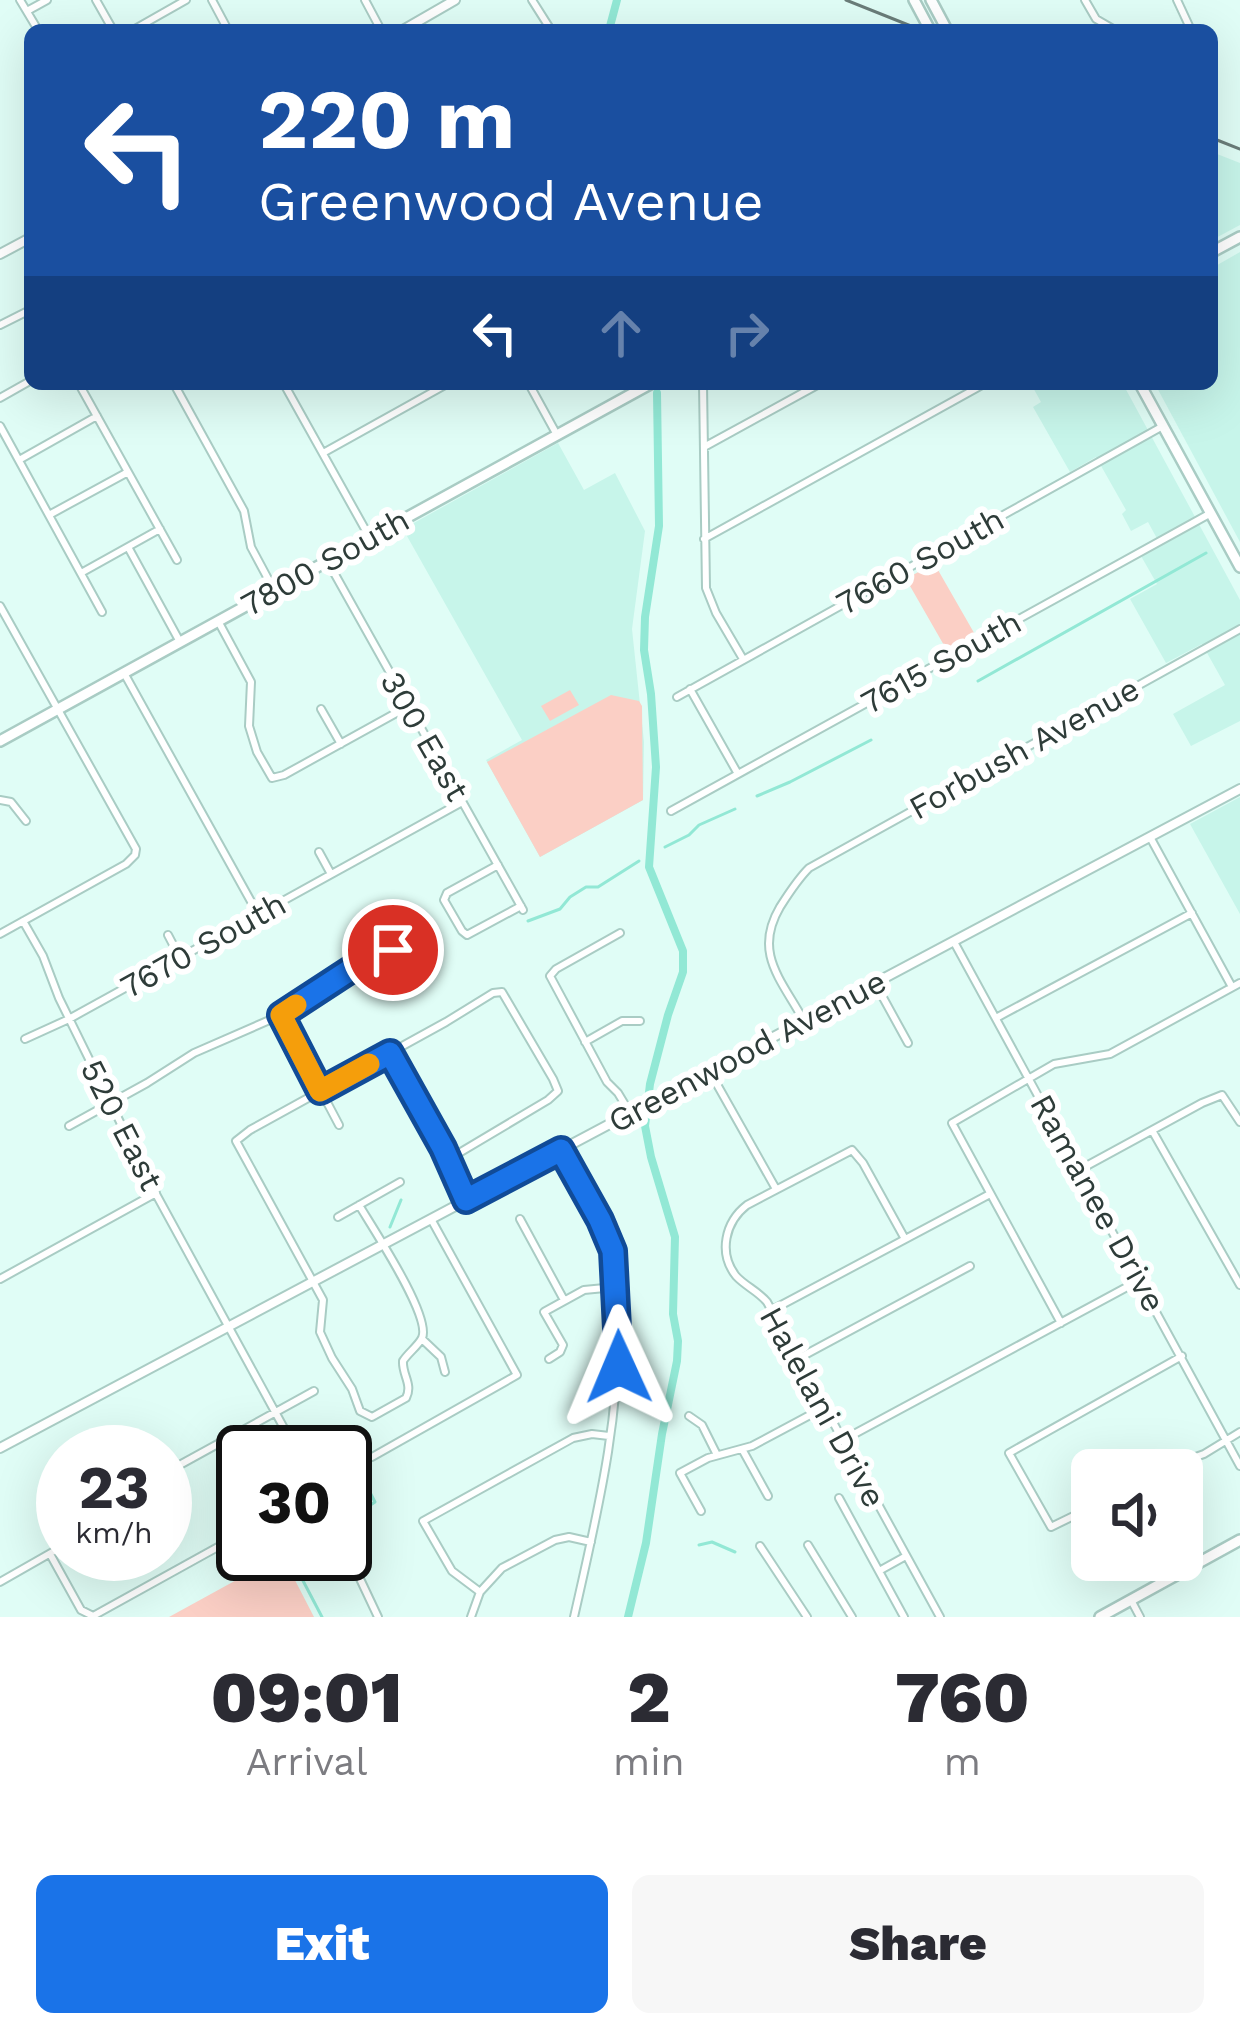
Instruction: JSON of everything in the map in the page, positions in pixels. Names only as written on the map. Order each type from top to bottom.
[{"type":"main road","name":"7800 South","points":[[0,741],[639,390]]},
{"type":"main road","points":[[1143,390],[1240,567]]},
{"type":"main road","points":[[1100,1617],[1240,1540]]},
{"type":"street","points":[[20,0],[35,24]]},
{"type":"street","points":[[27,11],[47,0]]},
{"type":"street","points":[[144,24],[187,0]]},
{"type":"street","points":[[413,24],[455,0]]},
{"type":"street","points":[[83,390],[177,560]]},
{"type":"street","points":[[177,390],[244,511],[251,547],[274,590]]},
{"type":"street","points":[[287,390],[370,538]]},
{"type":"street","points":[[322,453],[436,390]]},
{"type":"street","points":[[532,390],[557,435]]},
{"type":"street","points":[[703,390],[706,588],[743,660]]},
{"type":"street","points":[[704,447],[808,390]]},
{"type":"street","points":[[704,539],[973,390]]},
{"type":"street","points":[[19,460],[97,416]]},
{"type":"street","points":[[0,426],[102,612]]},
{"type":"street","name":"7660 South","points":[[676,697],[1163,426]]},
{"type":"street","points":[[49,515],[128,472]]},
{"type":"street","name":"7615 South","points":[[671,811],[1211,513]]},
{"type":"street","points":[[81,573],[160,530]]},
{"type":"street","points":[[128,547],[180,642]]},
{"type":"street","name":"300 East","points":[[327,561],[407,707],[462,802],[498,865],[522,908],[467,935],[444,900],[447,893],[498,865]]},
{"type":"street","points":[[0,606],[133,842],[135,855],[127,864],[0,934]]},
{"type":"street","points":[[218,621],[251,682],[249,726],[272,778],[407,707]]},
{"type":"street","name":"Forbush Avenue","points":[[804,1021],[775,968],[767,939],[770,923],[808,868],[1240,629]]},
{"type":"street","points":[[124,673],[258,914]]},
{"type":"street","points":[[690,689],[738,774]]},
{"type":"street","points":[[321,709],[341,744]]},
{"type":"street","name":"Greenwood Avenue","points":[[0,1448],[1240,788]]},
{"type":"street","points":[[0,800],[11,802],[26,821]]},
{"type":"street","name":"7670 South","points":[[25,1039],[462,802]]},
{"type":"street","points":[[1061,1323],[952,1123],[1062,1061],[1101,1058],[1236,985],[1150,837]]},
{"type":"street","points":[[319,852],[331,874]]},
{"type":"street","points":[[996,1018],[1192,913]]},
{"type":"street","name":"520 East","points":[[23,921],[127,1141],[282,1425]]},
{"type":"street","points":[[620,934],[551,974],[607,1082],[633,1111]]},
{"type":"street","points":[[168,935],[180,958]]},
{"type":"street","name":"Ramanee Drive","points":[[954,941],[1240,1466]]},
{"type":"street","points":[[69,1126],[194,1053],[281,1015],[350,970],[393,950]]},
{"type":"street","points":[[875,983],[908,1043]]},
{"type":"street","points":[[359,1205],[423,1322],[422,1339],[403,1360],[409,1387],[406,1398],[378,1416],[366,1417],[323,1340],[324,1304],[236,1141],[502,992],[558,1091],[448,1159]]},
{"type":"street","points":[[281,1015],[339,1125]]},
{"type":"street","points":[[585,1042],[622,1021],[640,1021]]},
{"type":"street","points":[[390,1053],[466,1200]]},
{"type":"street","points":[[709,1071],[776,1189],[852,1150],[905,1239]]},
{"type":"street","points":[[1079,1170],[1202,1102],[1222,1096],[1240,1122]]},
{"type":"street","points":[[1152,1131],[1240,1286]]},
{"type":"street","points":[[561,1150],[613,1251],[619,1367],[574,1617]]},
{"type":"street","points":[[338,1217],[400,1183]]},
{"type":"street","name":"Halelani Drive","points":[[776,1189],[747,1205],[730,1222],[726,1253],[736,1275],[761,1294],[772,1310],[940,1617]]},
{"type":"street","points":[[0,1279],[156,1193]]},
{"type":"street","points":[[772,1310],[990,1194]]},
{"type":"street","points":[[372,1457],[518,1375],[430,1219]]},
{"type":"street","points":[[520,1219],[565,1300]]},
{"type":"street","points":[[798,1358],[970,1266]]},
{"type":"street","points":[[843,1440],[1140,1280]]},
{"type":"street","points":[[549,1359],[562,1345],[544,1312],[590,1288],[616,1287]]},
{"type":"street","points":[[422,1339],[441,1357],[445,1372]]},
{"type":"street","points":[[1071,1517],[1051,1527],[1009,1453],[1182,1356]]},
{"type":"street","points":[[192,1458],[314,1391]]},
{"type":"street","points":[[701,1511],[680,1473],[825,1408]]},
{"type":"street","points":[[689,1416],[702,1425],[717,1455]]},
{"type":"street","points":[[1203,1454],[1240,1432]]},
{"type":"street","points":[[480,1592],[452,1571],[423,1521],[573,1438],[609,1436]]},
{"type":"street","points":[[742,1449],[768,1496]]},
{"type":"street","points":[[839,1498],[904,1617]]},
{"type":"street","points":[[471,1617],[480,1592],[502,1568],[555,1540],[569,1537],[590,1542]]},
{"type":"street","points":[[760,1546],[807,1617]]},
{"type":"street","points":[[808,1546],[852,1617]]},
{"type":"street","points":[[879,1571],[906,1556]]},
{"type":"street","points":[[0,1582],[36,1562]]},
{"type":"street","points":[[65,1581],[81,1610],[92,1616],[156,1581]]},
{"type":"street","points":[[361,1581],[378,1617]]},
{"type":"street","points":[[1131,1600],[1141,1617]]},
{"type":"shaded area","points":[[1218,154],[1240,163],[1240,225],[1218,237]]},
{"type":"shaded area","points":[[1240,252],[1240,542],[1158,390],[1218,390],[1218,265]]},
{"type":"shaded area","points":[[1034,390],[1126,390],[1240,600],[1240,721],[1191,746],[1173,714],[1225,685],[1202,644],[1166,663],[1130,599],[1157,584],[1141,556],[1160,544],[1148,522],[1131,531],[1122,514],[1126,510],[1096,457],[1070,472],[1033,407],[1041,402]]},
{"type":"shaded area","points":[[558,443],[584,490],[615,473],[645,531],[632,629],[644,742],[643,800],[540,857],[486,760],[522,740],[403,529]]},
{"type":"shaded area","points":[[934,563],[977,638],[949,654],[906,579]]},
{"type":"shaded area","points":[[570,690],[579,705],[550,721],[541,706]]},
{"type":"shaded area","points":[[611,695],[639,701],[642,706],[643,800],[540,857],[487,762]]},
{"type":"shaded area","points":[[1240,797],[1240,914],[1190,824]]},
{"type":"shaded area","points":[[235,1581],[295,1581],[314,1617],[169,1617]]},
{"type":"waterway","points":[[611,24],[617,0]]},
{"type":"waterway","points":[[628,1617],[646,1543],[678,1341],[673,1314],[675,1237],[645,1126],[650,1084],[683,972],[683,951],[649,867],[656,767],[644,650],[659,526],[657,393]]},
{"type":"waterway","points":[[978,681],[1206,553]]},
{"type":"waterway","points":[[757,796],[871,740]]},
{"type":"waterway","points":[[665,847],[735,809]]},
{"type":"waterway","points":[[528,921],[560,909],[586,887],[598,887],[639,861]]},
{"type":"waterway","points":[[390,1227],[401,1200]]},
{"type":"waterway","points":[[372,1496],[372,1504]]},
{"type":"waterway","points":[[699,1545],[712,1542],[735,1552]]},
{"type":"waterway","points":[[303,1581],[322,1617]]},
{"type":"tram line","points":[[846,0],[906,24]]},
{"type":"tram line","points":[[1218,140],[1240,149]]},
{"type":"slow traffic","points":[[296,1005],[281,1015],[320,1091],[369,1064]]},
{"type":"route","points":[[393,950],[350,970],[281,1015],[300,1055],[320,1091],[390,1053],[466,1200],[561,1150],[613,1251],[619,1367]]}]
